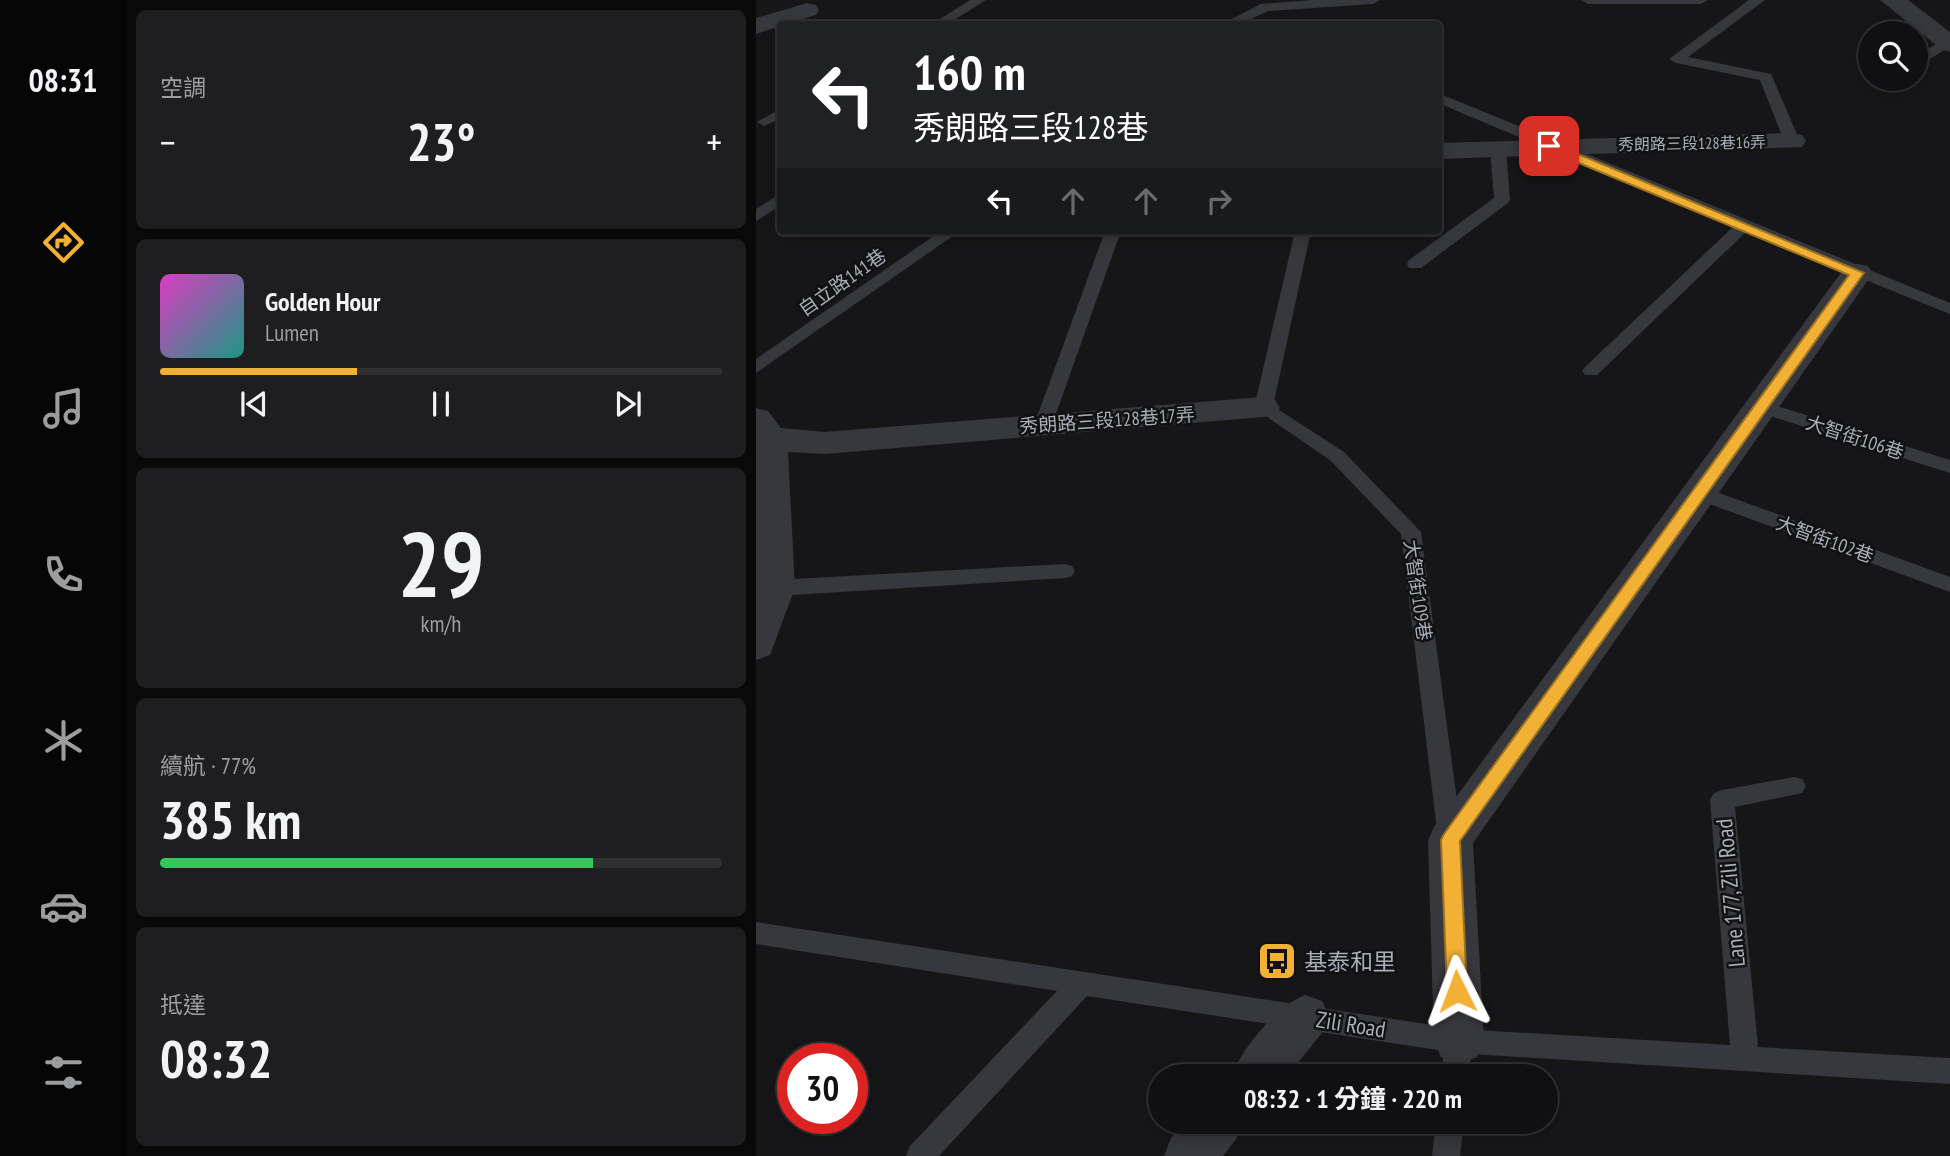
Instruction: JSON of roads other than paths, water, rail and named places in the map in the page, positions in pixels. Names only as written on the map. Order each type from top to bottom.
[{"type":"street","points":[[1892,0],[1949,43]]},
{"type":"street","points":[[756,26],[808,12]]},
{"type":"street","name":"秀朗路三段128巷16弄","points":[[1442,151],[1792,141]]},
{"type":"street","points":[[1457,1059],[1450,840],[1857,273]]},
{"type":"street","name":"秀朗路三段128巷17弄","points":[[763,429],[825,443],[1263,408]]},
{"type":"street","points":[[756,645],[776,588],[763,429]]},
{"type":"street","points":[[1266,1064],[1305,1017]]},
{"type":"street","points":[[1190,1156],[1208,1134]]},
{"type":"lane","points":[[944,21],[979,0]]},
{"type":"lane","points":[[1234,21],[1265,3],[1373,0]]},
{"type":"lane","points":[[1588,0],[1701,0]]},
{"type":"lane","points":[[1758,0],[1675,60],[1766,77],[1792,141]]},
{"type":"lane","points":[[1265,3],[1274,21]]},
{"type":"lane","points":[[1928,56],[1949,43]]},
{"type":"lane","points":[[1442,99],[1549,146],[1950,309]]},
{"type":"lane","points":[[764,122],[777,115]]},
{"type":"lane","points":[[1415,264],[1502,201],[1497,149]]},
{"type":"lane","points":[[756,216],[777,201]]},
{"type":"lane","points":[[1591,372],[1743,226]]},
{"type":"lane","name":"自立路141巷","points":[[756,368],[946,235]]},
{"type":"lane","points":[[1043,425],[1112,235]]},
{"type":"lane","points":[[1263,408],[1302,235]]},
{"type":"lane","name":"大智街106巷","points":[[1761,407],[1950,467]]},
{"type":"lane","name":"大智街109巷","points":[[1263,408],[1337,456],[1410,531],[1450,840]]},
{"type":"lane","name":"大智街102巷","points":[[1700,492],[1950,585]]},
{"type":"lane","points":[[776,588],[1065,571]]},
{"type":"lane","name":"Lane 177, Zili Road","points":[[1745,1058],[1722,800],[1794,786]]},
{"type":"lane","name":"Zili Road","points":[[756,933],[1305,1017],[1457,1059],[1745,1058],[1950,1071]]},
{"type":"lane","points":[[920,1156],[1082,983]]},
{"type":"lane","points":[[1446,1156],[1449,1134]]},
{"type":"place","name":"基泰和里","points":[[1277,961]]}]
